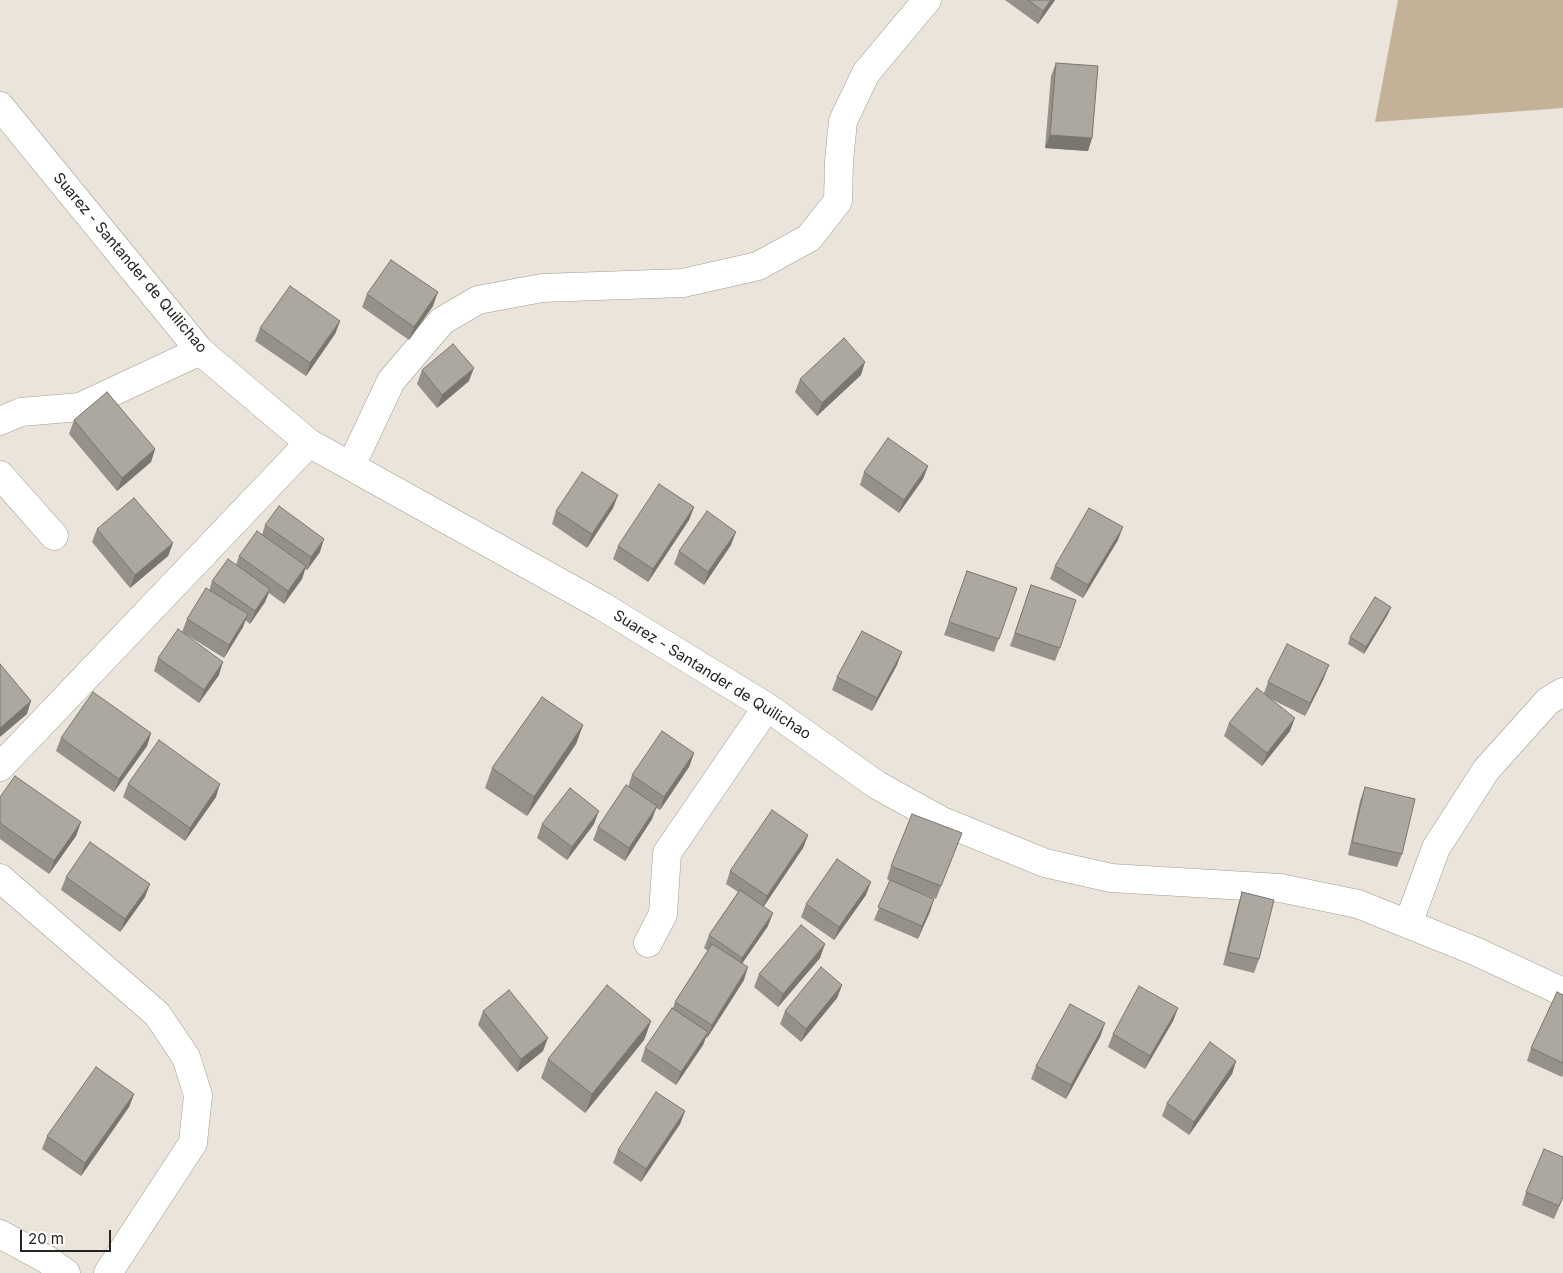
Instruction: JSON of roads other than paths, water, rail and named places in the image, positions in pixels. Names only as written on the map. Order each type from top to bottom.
[{"type":"street","points":[[351,466],[391,381],[442,321],[478,300],[542,288],[683,283],[758,266],[809,238],[838,202],[843,120],[866,73],[927,0]]},
{"type":"street","name":"Suarez - Santander de Quilichao","points":[[0,106],[200,352],[309,443],[602,606],[768,706],[877,785],[942,821],[1045,863],[1111,878],[1280,888],[1358,904],[1476,951],[1563,992]]},
{"type":"street","points":[[0,421],[21,412],[80,407],[200,352]]},
{"type":"street","points":[[0,767],[309,443]]},
{"type":"street","points":[[0,475],[54,536]]},
{"type":"street","points":[[1408,924],[1436,848],[1486,770],[1548,701],[1563,692]]},
{"type":"street","points":[[648,943],[663,914],[667,853],[768,706]]},
{"type":"street","points":[[0,878],[157,1014],[186,1057],[198,1095],[193,1143],[108,1273]]},
{"type":"street","points":[[0,1234],[46,1259],[66,1273]]}]
